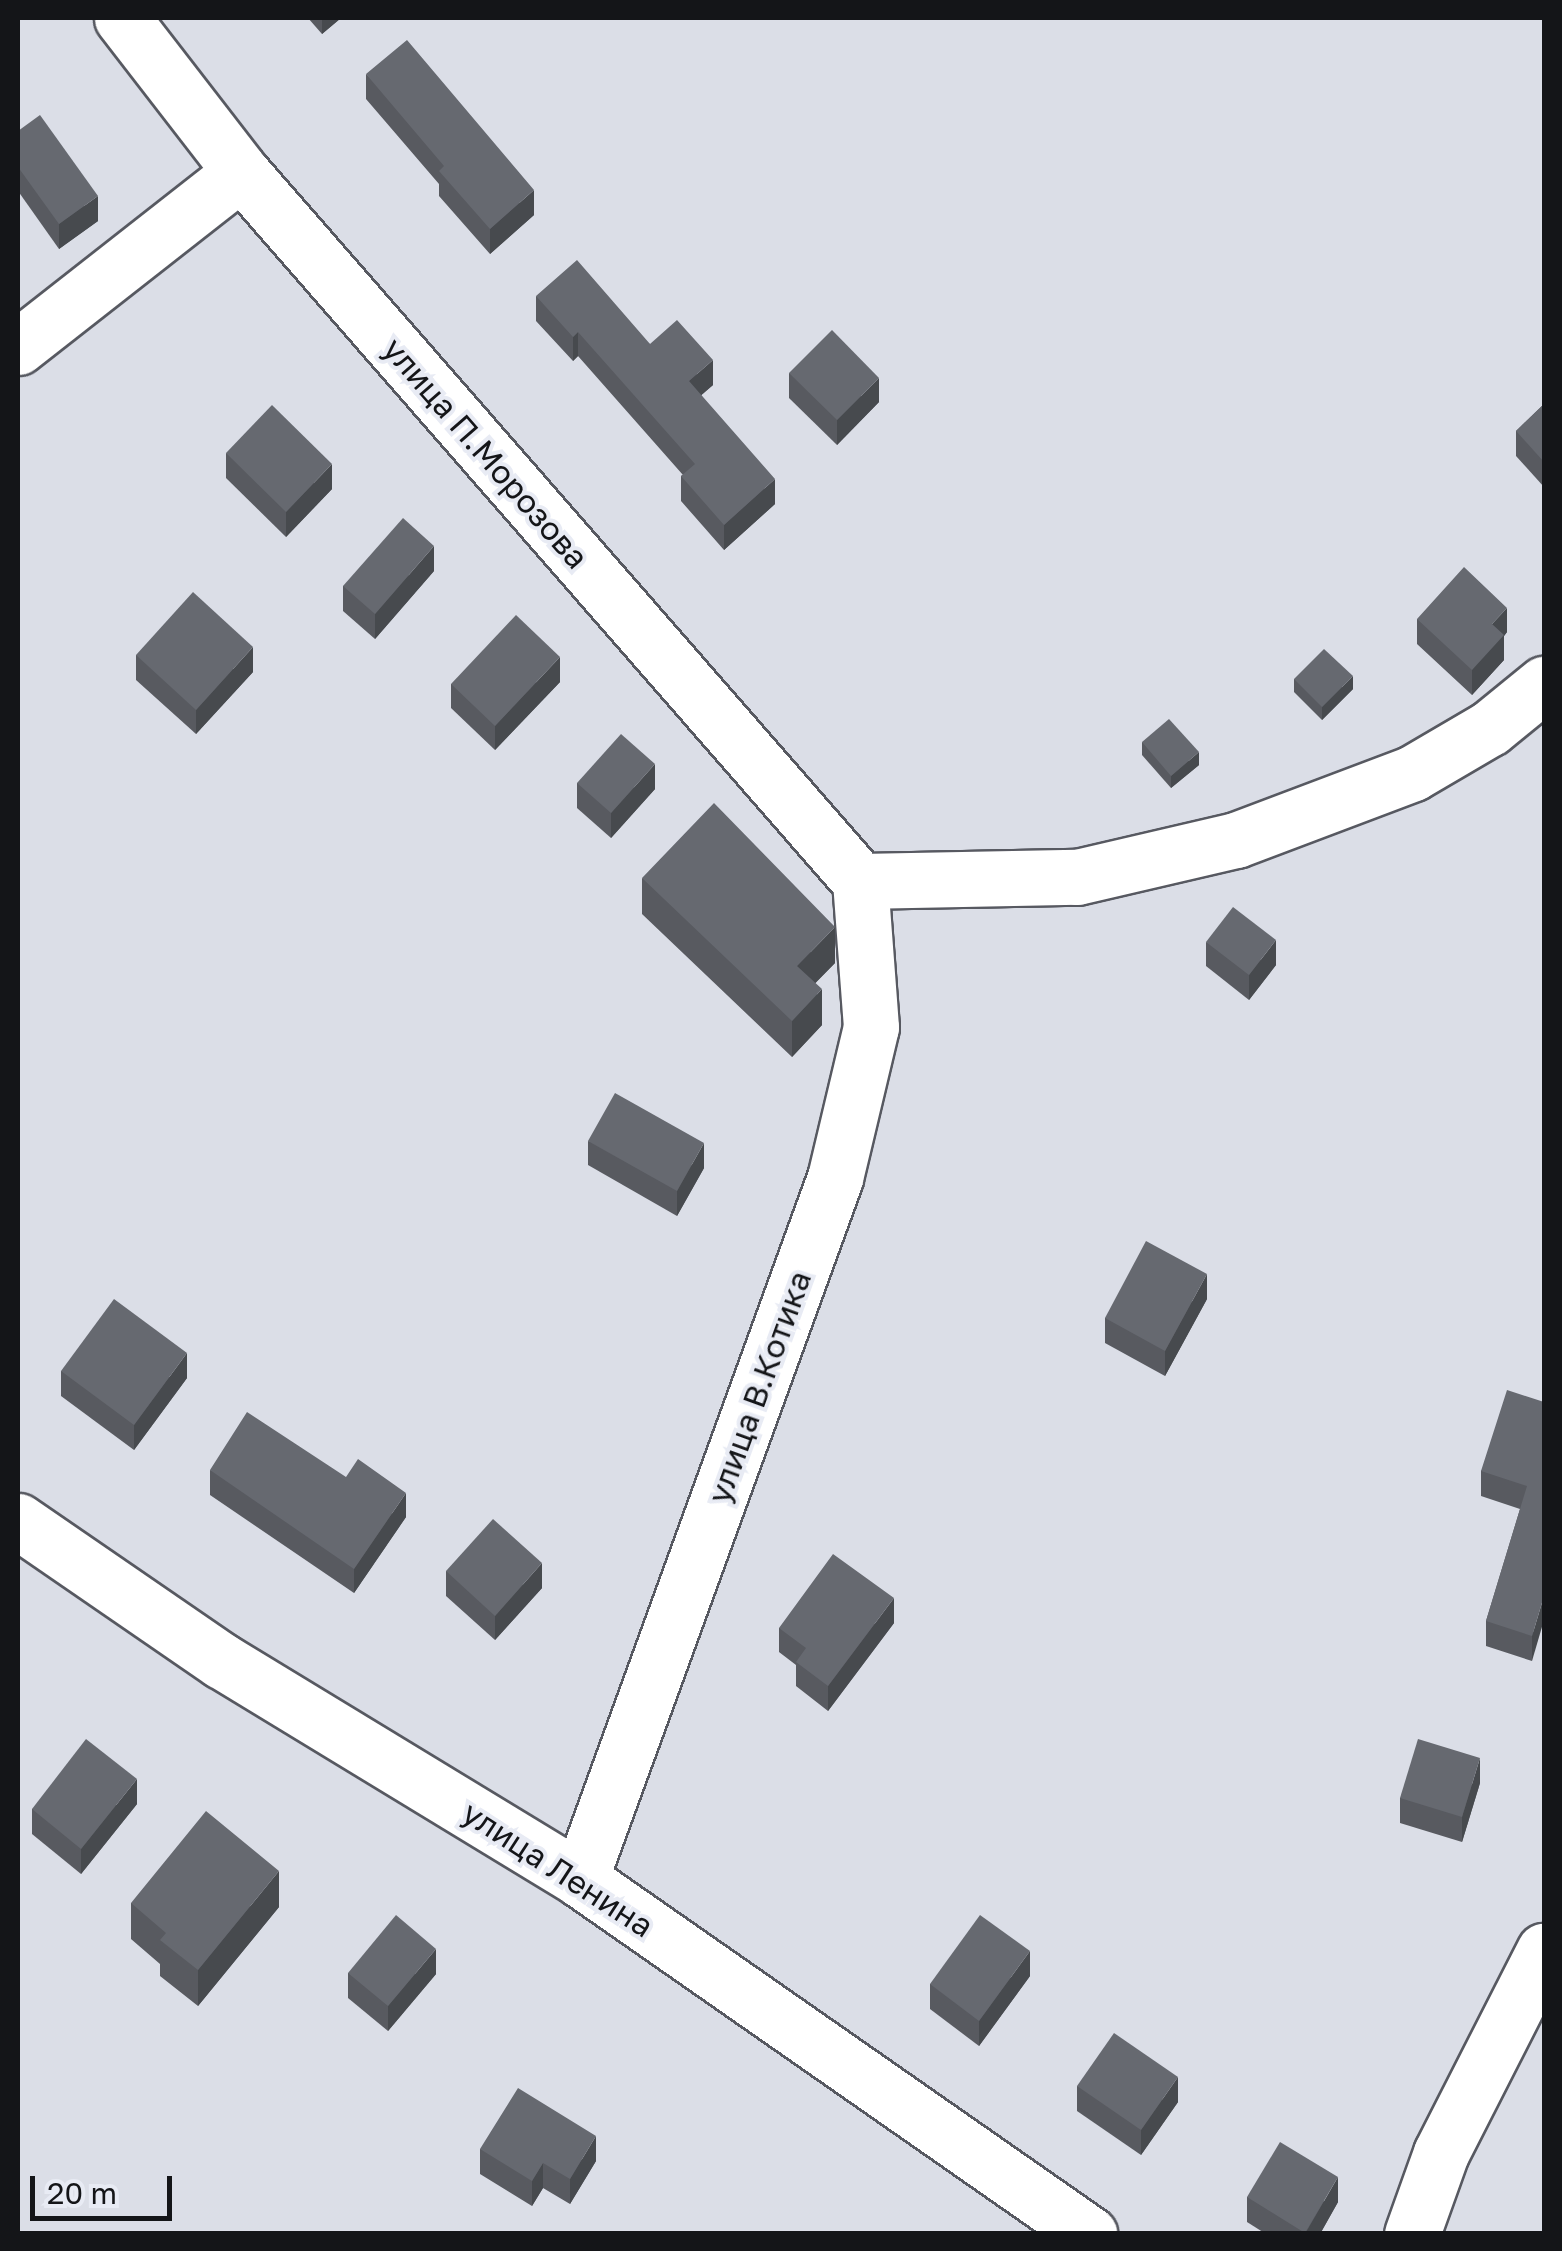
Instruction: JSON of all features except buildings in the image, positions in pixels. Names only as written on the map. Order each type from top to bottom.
[{"type":"street","name":"улица П.Морозова","points":[[122,18],[241,172],[860,881]]},
{"type":"street","points":[[18,348],[241,172]]},
{"type":"street","points":[[860,881],[1077,877],[1236,840],[1413,773],[1490,728],[1544,684]]},
{"type":"street","name":"улица В.Котика","points":[[580,1878],[836,1178],[871,1027],[860,881]]},
{"type":"street","name":"улица Ленина","points":[[18,1520],[222,1661],[580,1878],[1089,2234]]},
{"type":"street","points":[[1412,2234],[1441,2153],[1544,1952]]}]
